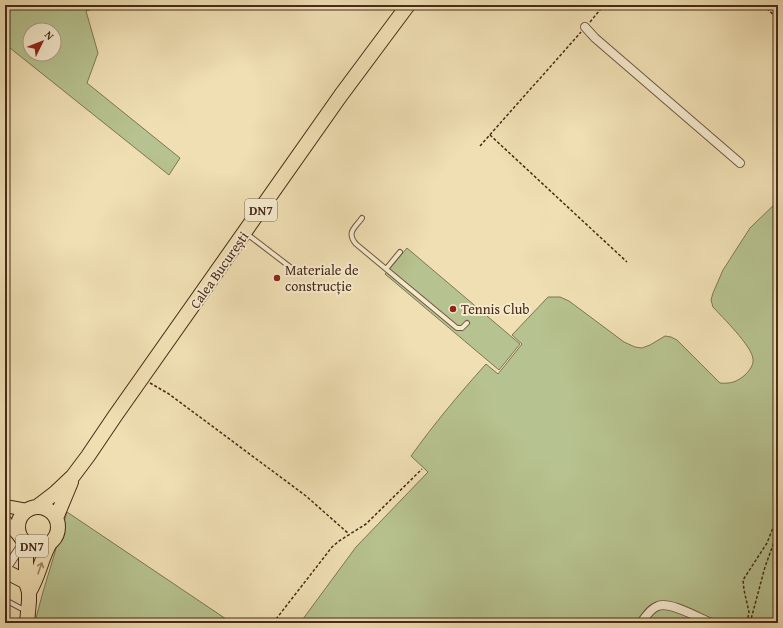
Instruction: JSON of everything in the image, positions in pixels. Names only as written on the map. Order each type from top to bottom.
[{"type":"highway","name":"Calea București","points":[[23,541],[18,531],[19,519],[32,508],[55,493],[73,476],[337,102],[408,5]]},
{"type":"highway","name":"Calea București","points":[[50,543],[57,534],[58,523],[56,518],[73,476]]},
{"type":"highway","name":"DN7","points":[[32,508],[49,510],[56,518]]},
{"type":"highway","name":"DN7","points":[[23,541],[34,547],[40,547],[50,543]]},
{"type":"highway","name":"DN7","points":[[23,541],[28,587],[27,617]]},
{"type":"highway","name":"DN7","points":[[28,587],[34,584],[44,554],[50,543]]},
{"type":"highway","points":[[5,571],[28,587]]},
{"type":"main road","points":[[5,506],[32,508]]},
{"type":"main road","points":[[5,521],[23,541]]},
{"type":"street","points":[[585,27],[601,43],[740,163]]},
{"type":"street","points":[[5,571],[23,541]]},
{"type":"street","points":[[641,623],[650,611],[657,606],[664,604],[711,623]]},
{"type":"lane","points":[[362,218],[351,233],[351,236],[356,244],[457,328],[462,328],[467,323]]},
{"type":"lane","points":[[245,232],[298,273]]},
{"type":"lane","points":[[386,269],[400,252]]},
{"type":"lane","points":[[9,602],[27,617]]},
{"type":"path","points":[[480,146],[604,5]]},
{"type":"path","points":[[762,5],[778,19]]},
{"type":"path","points":[[490,135],[627,262]]},
{"type":"path","points":[[142,379],[150,382],[169,394],[285,480],[306,496],[349,534]]},
{"type":"path","points":[[273,623],[332,547],[349,534],[366,524],[422,469]]},
{"type":"path","points":[[747,623],[749,612],[743,580],[767,543],[778,516]]},
{"type":"path","points":[[750,623],[765,567],[778,531]]},
{"type":"green space","points":[[5,5],[105,5],[86,11],[98,53],[87,83],[180,158],[169,175],[28,62],[62,62],[62,22],[22,22],[22,58],[5,44]]},
{"type":"green space","points":[[778,201],[778,623],[300,623],[356,547],[428,472],[411,456],[429,432],[486,364],[498,374],[522,344],[512,335],[548,297],[560,297],[569,301],[624,342],[635,347],[642,348],[665,336],[677,340],[720,383],[733,382],[745,375],[750,370],[753,363],[751,353],[742,339],[713,307],[711,300],[723,270],[750,228]]},
{"type":"green space","name":"Tennis Club","points":[[407,248],[520,344],[499,370],[385,274]]},
{"type":"green space","points":[[67,512],[232,623],[36,623],[43,592]]},
{"type":"place","name":"Materiale de construcție","points":[[277,278]]},
{"type":"place","name":"Tennis Club","points":[[453,309]]}]
